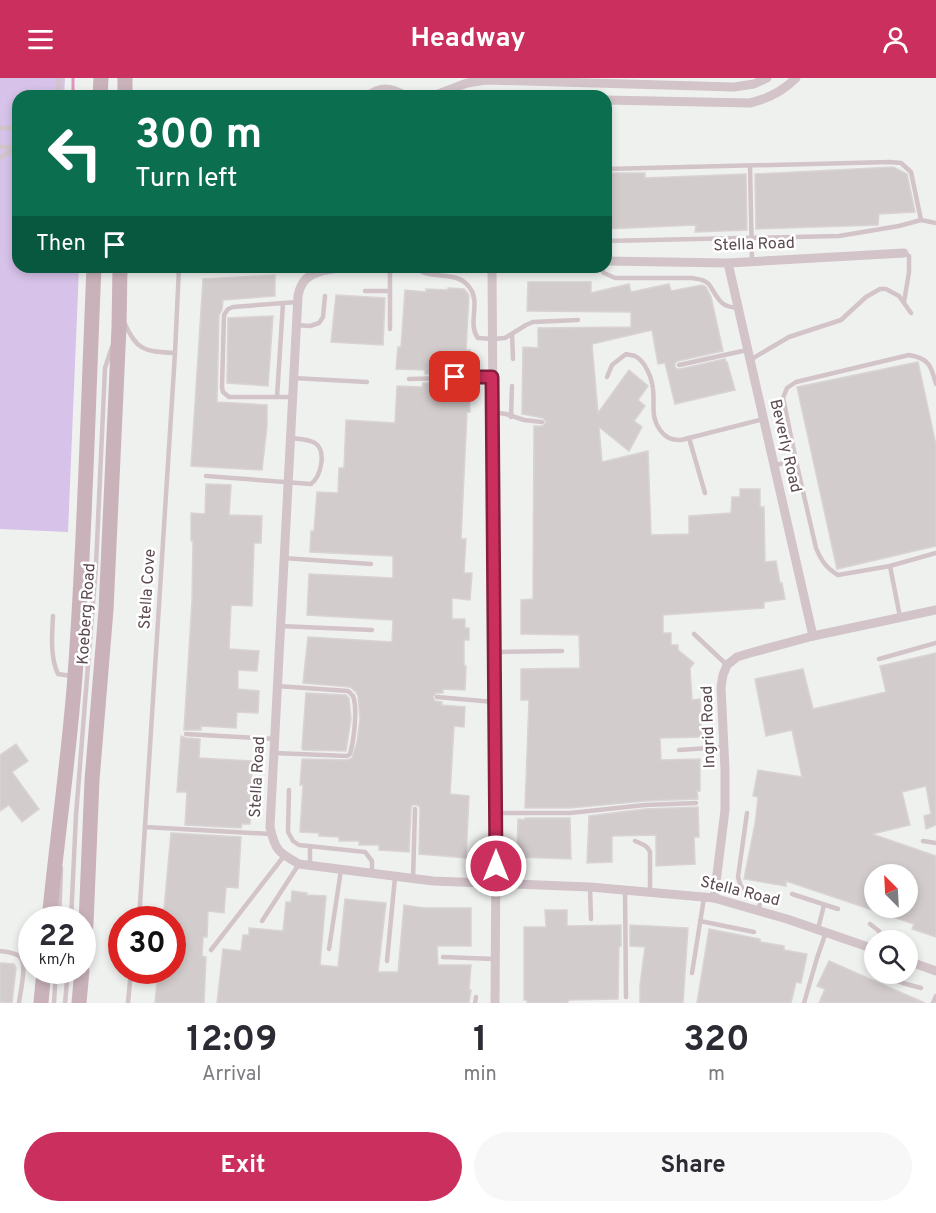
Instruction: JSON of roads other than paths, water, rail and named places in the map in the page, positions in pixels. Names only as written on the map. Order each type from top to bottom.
[{"type":"main road","name":"Koeberg Road","points":[[51,906],[75,676],[84,522],[94,273]]},
{"type":"main road","name":"Koeberg Road","points":[[86,906],[92,780],[106,610],[120,273]]},
{"type":"main road","points":[[41,1003],[43,984]]},
{"type":"main road","points":[[79,1003],[81,984]]},
{"type":"street","points":[[449,90],[467,83],[486,80],[734,87],[754,84],[767,78]]},
{"type":"street","points":[[612,100],[750,103],[760,101],[796,78]]},
{"type":"street","name":"Stella Road","points":[[612,261],[728,263],[904,253]]},
{"type":"street","name":"Beverly Road","points":[[728,263],[813,636]]},
{"type":"street","name":"Stella Road","points":[[314,273],[305,279],[297,302],[270,827],[277,850],[299,864],[413,879],[626,889],[709,897],[864,946]]},
{"type":"street","points":[[492,273],[495,1003]]},
{"type":"street","name":"Ingrid Road","points":[[709,897],[725,810],[721,687],[728,665],[737,657],[813,636],[936,610]]},
{"type":"street","points":[[918,965],[936,971]]},
{"type":"lane","points":[[612,169],[901,163],[911,172],[921,220]]},
{"type":"lane","points":[[750,166],[752,261]]},
{"type":"lane","points":[[612,241],[839,236],[921,220],[936,223]]},
{"type":"lane","points":[[904,253],[910,260],[904,302]]},
{"type":"lane","name":"Stella Cove","points":[[139,906],[179,273]]},
{"type":"lane","points":[[390,273],[390,329]]},
{"type":"lane","points":[[422,273],[430,276],[454,277],[469,285],[474,296],[473,330],[478,338],[505,338],[533,322],[578,320]]},
{"type":"lane","points":[[604,273],[615,278],[703,280],[710,285],[724,305],[738,308]]},
{"type":"lane","points":[[750,360],[789,337],[841,320],[866,297],[880,289],[891,291],[904,302],[911,313]]},
{"type":"lane","points":[[365,291],[390,291]]},
{"type":"lane","points":[[296,325],[310,326],[320,323],[323,317],[325,297]]},
{"type":"lane","points":[[292,397],[229,397],[223,392],[221,380],[224,315],[228,309],[233,307],[297,302]]},
{"type":"lane","points":[[277,397],[283,303]]},
{"type":"lane","points":[[119,308],[129,333],[138,346],[151,351],[175,354]]},
{"type":"lane","points":[[72,906],[76,815],[96,565],[105,368],[119,327]]},
{"type":"lane","points":[[512,334],[513,359]]},
{"type":"lane","points":[[679,365],[748,350]]},
{"type":"lane","points":[[607,377],[612,365],[626,354],[641,361],[653,387],[655,423],[669,439],[681,440],[764,419]]},
{"type":"lane","points":[[936,384],[932,369],[926,360],[909,355],[796,382],[787,388],[783,398],[816,548],[821,560],[829,570],[838,575],[890,566],[936,553]]},
{"type":"lane","points":[[409,378],[492,377]]},
{"type":"lane","points":[[293,378],[367,382]]},
{"type":"lane","points":[[511,417],[512,386]]},
{"type":"lane","points":[[492,412],[542,422]]},
{"type":"lane","points":[[206,476],[311,484],[317,477],[321,463],[320,449],[311,441],[290,438]]},
{"type":"lane","points":[[689,438],[705,493]]},
{"type":"lane","points":[[774,465],[796,461]]},
{"type":"lane","points":[[284,558],[371,564]]},
{"type":"lane","points":[[890,566],[901,618]]},
{"type":"lane","points":[[53,616],[52,648],[55,668],[58,675],[75,676]]},
{"type":"lane","points":[[280,626],[372,630]]},
{"type":"lane","points":[[694,634],[728,665]]},
{"type":"lane","points":[[879,659],[936,643]]},
{"type":"lane","points":[[494,652],[562,651]]},
{"type":"lane","points":[[274,753],[347,756],[352,748],[355,725],[354,699],[351,693],[277,686]]},
{"type":"lane","points":[[437,697],[494,702]]},
{"type":"lane","points":[[186,734],[275,740]]},
{"type":"lane","points":[[679,750],[724,747]]},
{"type":"lane","points":[[289,790],[288,832],[293,841],[299,845],[365,852],[372,861],[372,873]]},
{"type":"lane","points":[[495,813],[570,813],[696,803]]},
{"type":"lane","points":[[413,879],[415,809]]},
{"type":"lane","points":[[747,813],[738,877],[741,887],[758,894],[759,911]]},
{"type":"lane","points":[[60,827],[62,872],[60,906]]},
{"type":"lane","points":[[145,827],[272,834]]},
{"type":"lane","points":[[635,841],[644,844],[650,852],[650,891]]},
{"type":"lane","points":[[923,841],[936,843]]},
{"type":"lane","points":[[310,846],[310,865]]},
{"type":"lane","points":[[211,950],[284,856]]},
{"type":"lane","points":[[262,921],[299,864]]},
{"type":"lane","points":[[329,949],[341,870]]},
{"type":"lane","points":[[387,961],[395,876]]},
{"type":"lane","points":[[590,887],[591,919]]},
{"type":"lane","points":[[626,889],[626,997]]},
{"type":"lane","points":[[792,894],[838,909]]},
{"type":"lane","points":[[692,972],[700,921],[709,897]]},
{"type":"lane","points":[[804,1003],[817,958],[824,905]]},
{"type":"lane","points":[[700,921],[754,932]]},
{"type":"lane","points":[[870,924],[878,930]]},
{"type":"lane","points":[[0,951],[12,953],[23,961],[24,970],[19,1003]]},
{"type":"lane","points":[[443,957],[495,959]]},
{"type":"lane","points":[[54,1003],[55,984]]},
{"type":"lane","points":[[65,1003],[67,984]]},
{"type":"lane","points":[[128,1003],[130,984]]},
{"type":"lane","points":[[907,984],[921,988]]},
{"type":"lane","points":[[933,1003],[936,996]]},
{"type":"waterway","points":[[73,78],[73,90]]}]
